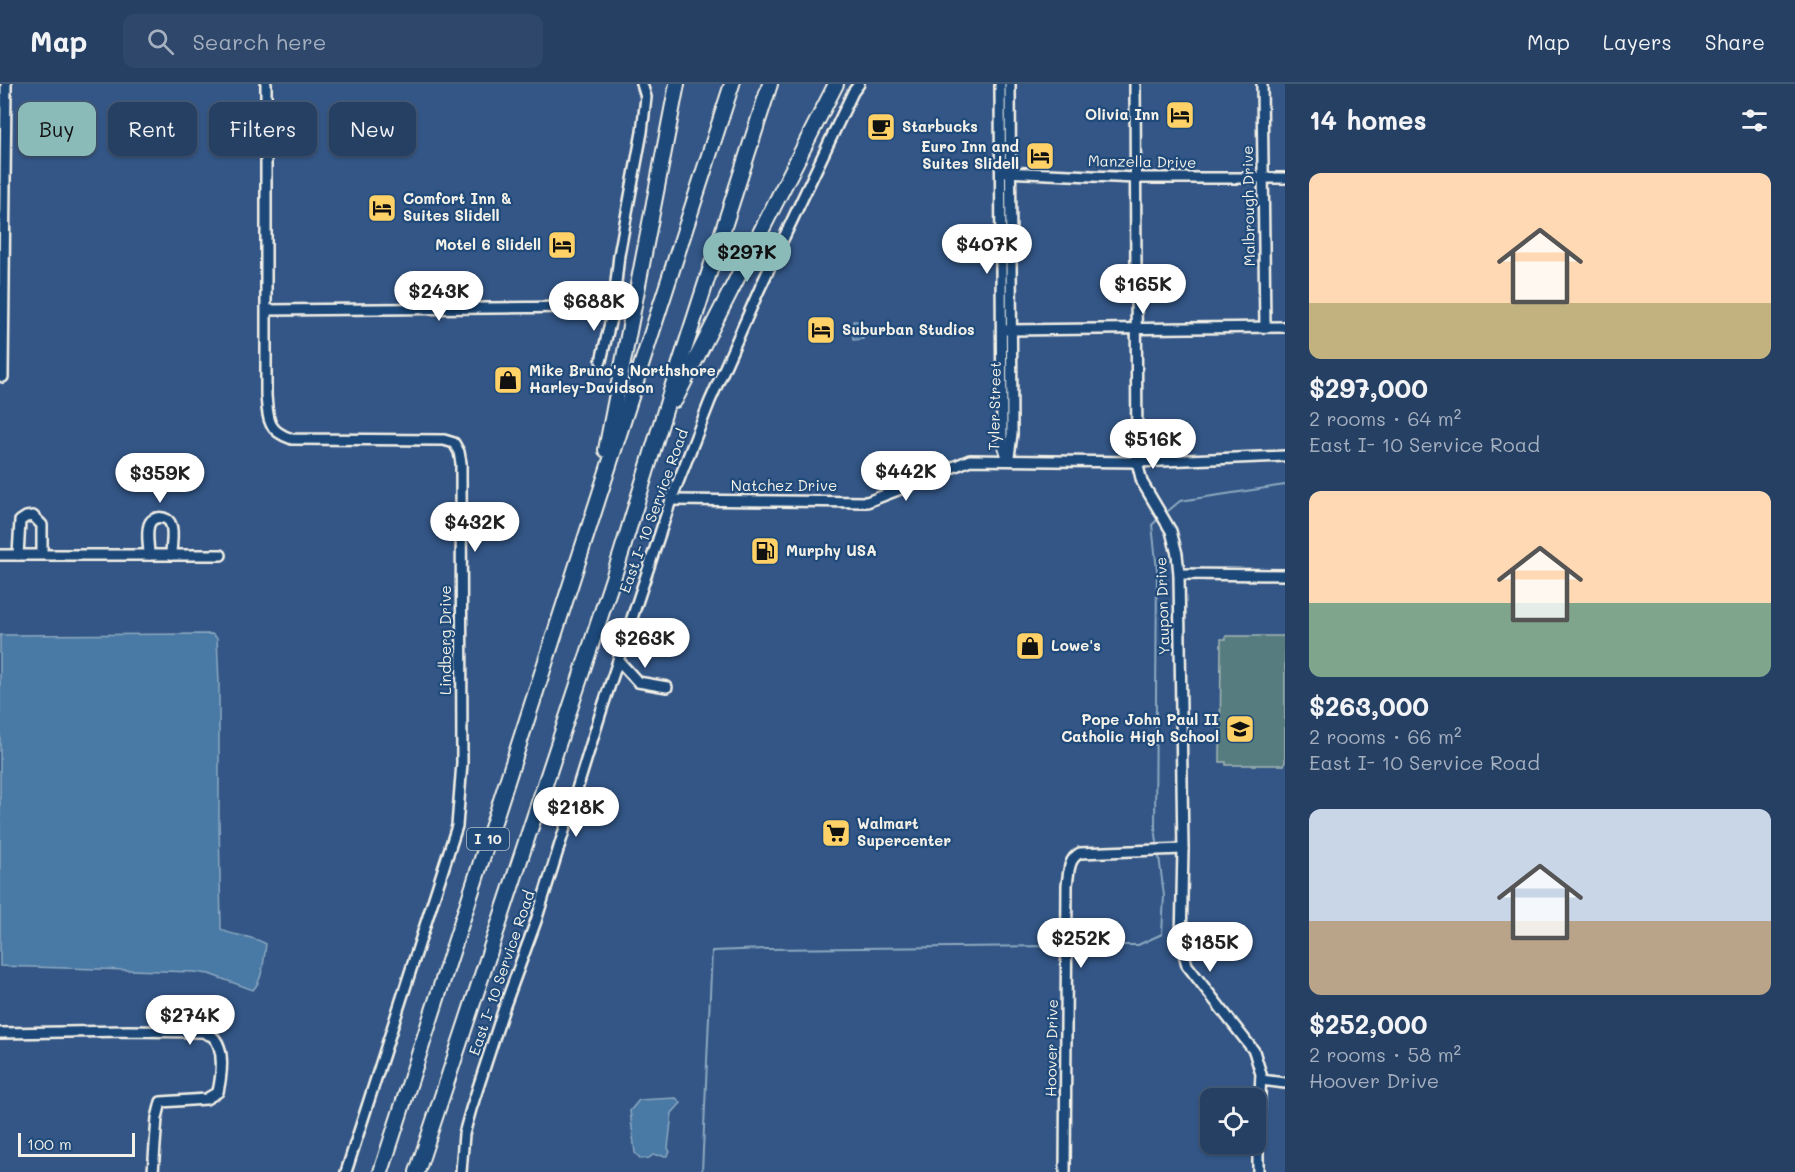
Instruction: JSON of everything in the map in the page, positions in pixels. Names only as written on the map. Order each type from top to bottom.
[{"type":"highway","name":"I 10","points":[[381,1172],[732,84]]},
{"type":"highway","name":"I 10","points":[[417,1172],[621,554],[770,84]]},
{"type":"highway","points":[[823,108],[830,84]]},
{"type":"highway","points":[[658,433],[836,84]]},
{"type":"highway","points":[[596,506],[676,85]]},
{"type":"street","points":[[3,377],[6,84]]},
{"type":"street","name":"Lindberg Drive","points":[[266,84],[268,418],[272,428],[280,435],[292,439],[444,440],[454,442],[461,464],[462,763],[458,826],[346,1172]]},
{"type":"street","points":[[601,361],[613,309],[619,255],[642,132],[646,97],[642,84]]},
{"type":"street","name":"East I- 10 Service Road","points":[[461,1172],[464,1134],[471,1109],[504,1008],[536,921],[671,500],[760,288],[853,92],[859,84]]},
{"type":"street","name":"Tyler Street","points":[[999,84],[999,172],[1006,330]]},
{"type":"street","name":"Tyler Street","points":[[1008,460],[1002,442],[1011,173],[1010,84]]},
{"type":"street","name":"Yaupon Drive","points":[[1135,84],[1137,462],[1142,482],[1171,531],[1179,574],[1183,849],[1181,942],[1187,965],[1254,1051],[1261,1074],[1258,1172]]},
{"type":"street","name":"Malbrough Drive","points":[[1262,84],[1265,327]]},
{"type":"street","name":"Manzella Drive","points":[[999,172],[1136,178],[1285,178]]},
{"type":"street","points":[[267,310],[587,307],[613,309]]},
{"type":"street","points":[[1006,330],[1285,327]]},
{"type":"street","name":"Natchez Drive","points":[[671,500],[867,502],[970,460],[1137,462],[1285,456]]},
{"type":"street","points":[[18,555],[20,521],[33,516],[42,525],[42,554]]},
{"type":"street","points":[[149,555],[148,527],[152,520],[159,517],[166,519],[171,525],[171,555]]},
{"type":"street","points":[[0,555],[222,555]]},
{"type":"street","points":[[1179,574],[1285,575]]},
{"type":"street","points":[[618,660],[638,682],[667,687]]},
{"type":"street","name":"Hoover Drive","points":[[1065,1172],[1067,885],[1073,856],[1080,853],[1183,849]]},
{"type":"street","points":[[0,1033],[128,1030],[203,1032],[212,1037],[217,1043],[221,1060],[218,1092],[206,1099],[161,1102],[157,1118],[153,1172]]},
{"type":"street","points":[[1261,1080],[1285,1083]]},
{"type":"green space","points":[[1226,636],[1284,636],[1284,765],[1226,765],[1226,762],[1220,762],[1221,639],[1226,639]]},
{"type":"water","points":[[853,321],[863,321],[863,339],[853,340]]},
{"type":"water","points":[[212,634],[217,638],[219,682],[221,929],[266,944],[263,969],[256,986],[253,990],[209,974],[194,972],[0,966],[0,635]]},
{"type":"water","points":[[676,1098],[681,1103],[672,1113],[668,1148],[670,1152],[667,1156],[653,1155],[641,1159],[635,1153],[630,1111],[639,1100]]},
{"type":"waterway","points":[[1168,511],[1180,501],[1285,485]]},
{"type":"waterway","points":[[1157,520],[1152,525],[1157,570],[1155,827],[1157,842]]},
{"type":"waterway","points":[[1074,945],[1138,945],[1162,934],[1164,896],[1159,856]]},
{"type":"waterway","points":[[702,1172],[712,951],[1060,946]]},
{"type":"place","name":"Olivia Inn","points":[[1180,115]]},
{"type":"place","name":"Starbucks","points":[[881,127]]},
{"type":"place","name":"Euro Inn and Suites Slidell","points":[[1040,156]]},
{"type":"place","name":"Comfort Inn & Suites Slidell","points":[[382,208]]},
{"type":"place","name":"Motel 6 Slidell","points":[[562,245]]},
{"type":"place","name":"Suburban Studios","points":[[821,330]]},
{"type":"place","name":"Mike Bruno's Northshore Harley-Davidson","points":[[508,380]]},
{"type":"place","name":"Murphy USA","points":[[765,551]]},
{"type":"place","name":"Lowe's","points":[[1030,646]]},
{"type":"place","name":"Pope John Paul II Catholic High School","points":[[1240,729]]},
{"type":"place","name":"Walmart Supercenter","points":[[836,833]]}]
